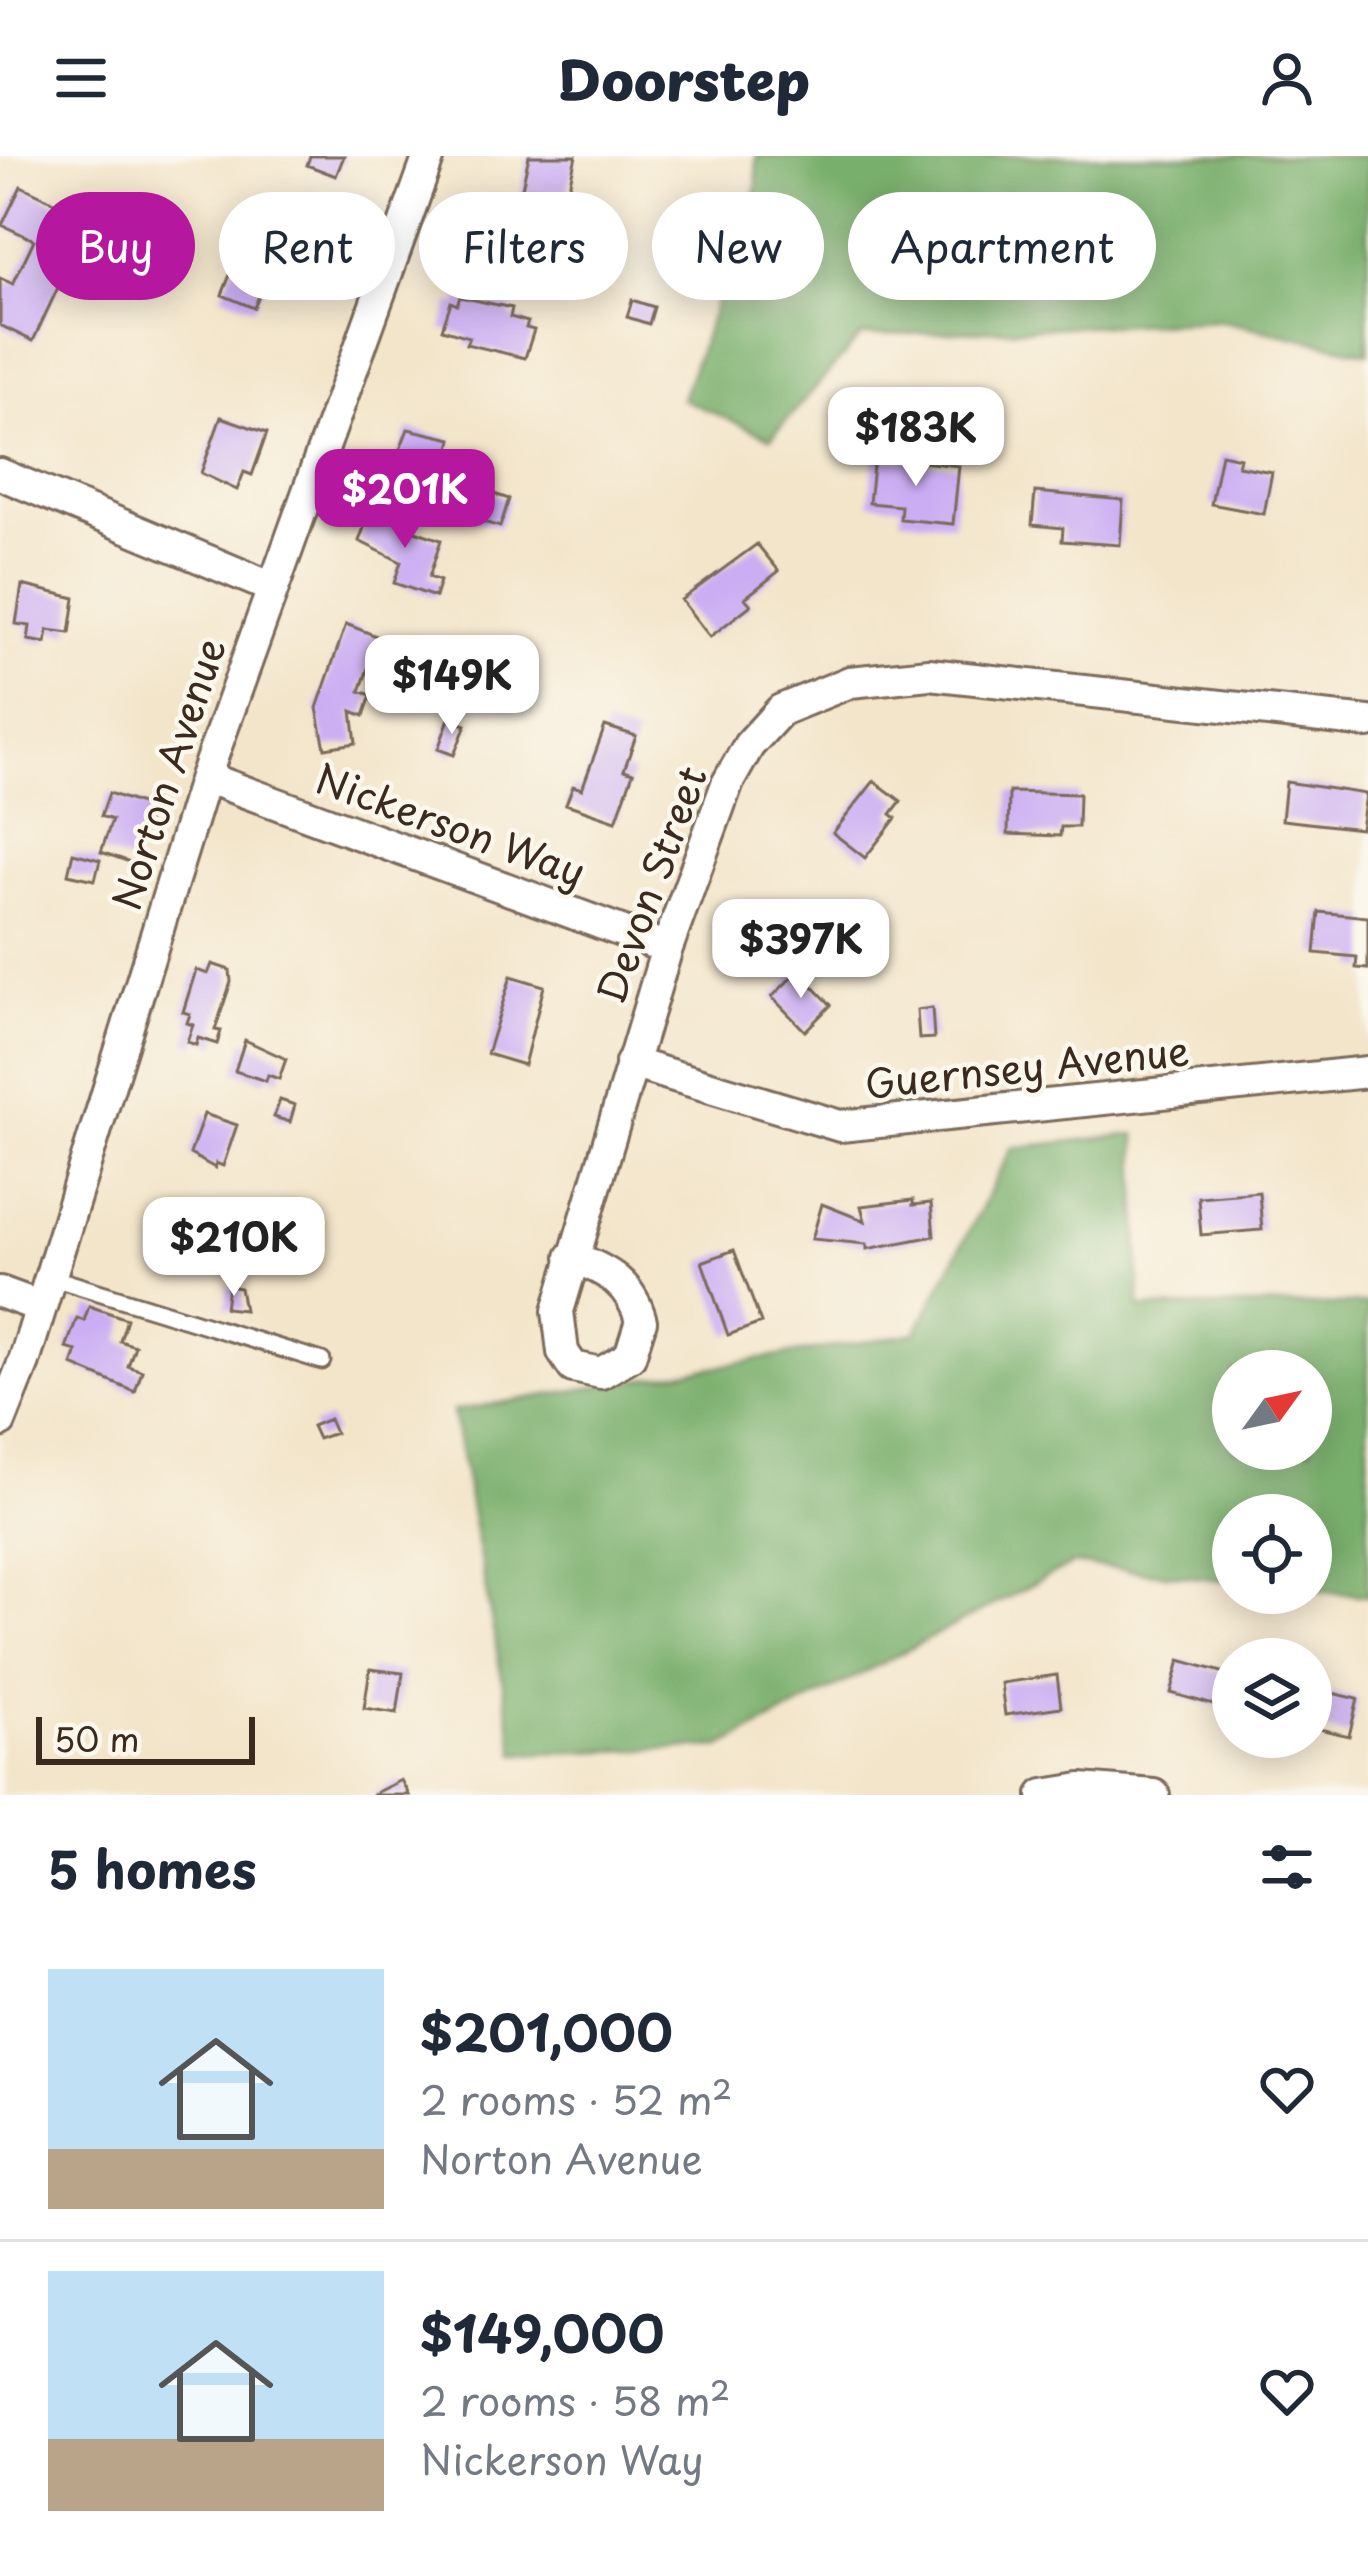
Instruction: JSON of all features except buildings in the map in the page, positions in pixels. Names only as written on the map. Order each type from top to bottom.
[{"type":"street","name":"Norton Avenue","points":[[0,1422],[41,1307],[206,777],[430,156]]},
{"type":"street","points":[[0,474],[273,588]]},
{"type":"street","name":"Devon Street","points":[[572,1257],[667,948],[736,765],[781,710],[826,689],[876,677],[929,674],[1368,722]]},
{"type":"street","name":"Nickerson Way","points":[[206,777],[667,948]]},
{"type":"street","name":"Guernsey Avenue","points":[[631,1063],[821,1121],[861,1126],[1368,1072]]},
{"type":"street","points":[[0,1292],[41,1307]]},
{"type":"street","points":[[1044,1795],[1082,1789],[1154,1795]]},
{"type":"lane","points":[[50,1277],[322,1361]]},
{"type":"green space","points":[[756,156],[1368,156],[1368,353],[1219,320],[861,336],[771,438],[682,399],[717,300],[824,300],[824,192],[755,192]]},
{"type":"green space","points":[[1136,1134],[1140,1308],[1368,1304],[1368,1596],[1332,1592],[1332,1494],[1212,1494],[1212,1579],[1072,1564],[721,1747],[516,1754],[453,1411],[916,1333],[1012,1148]]}]
